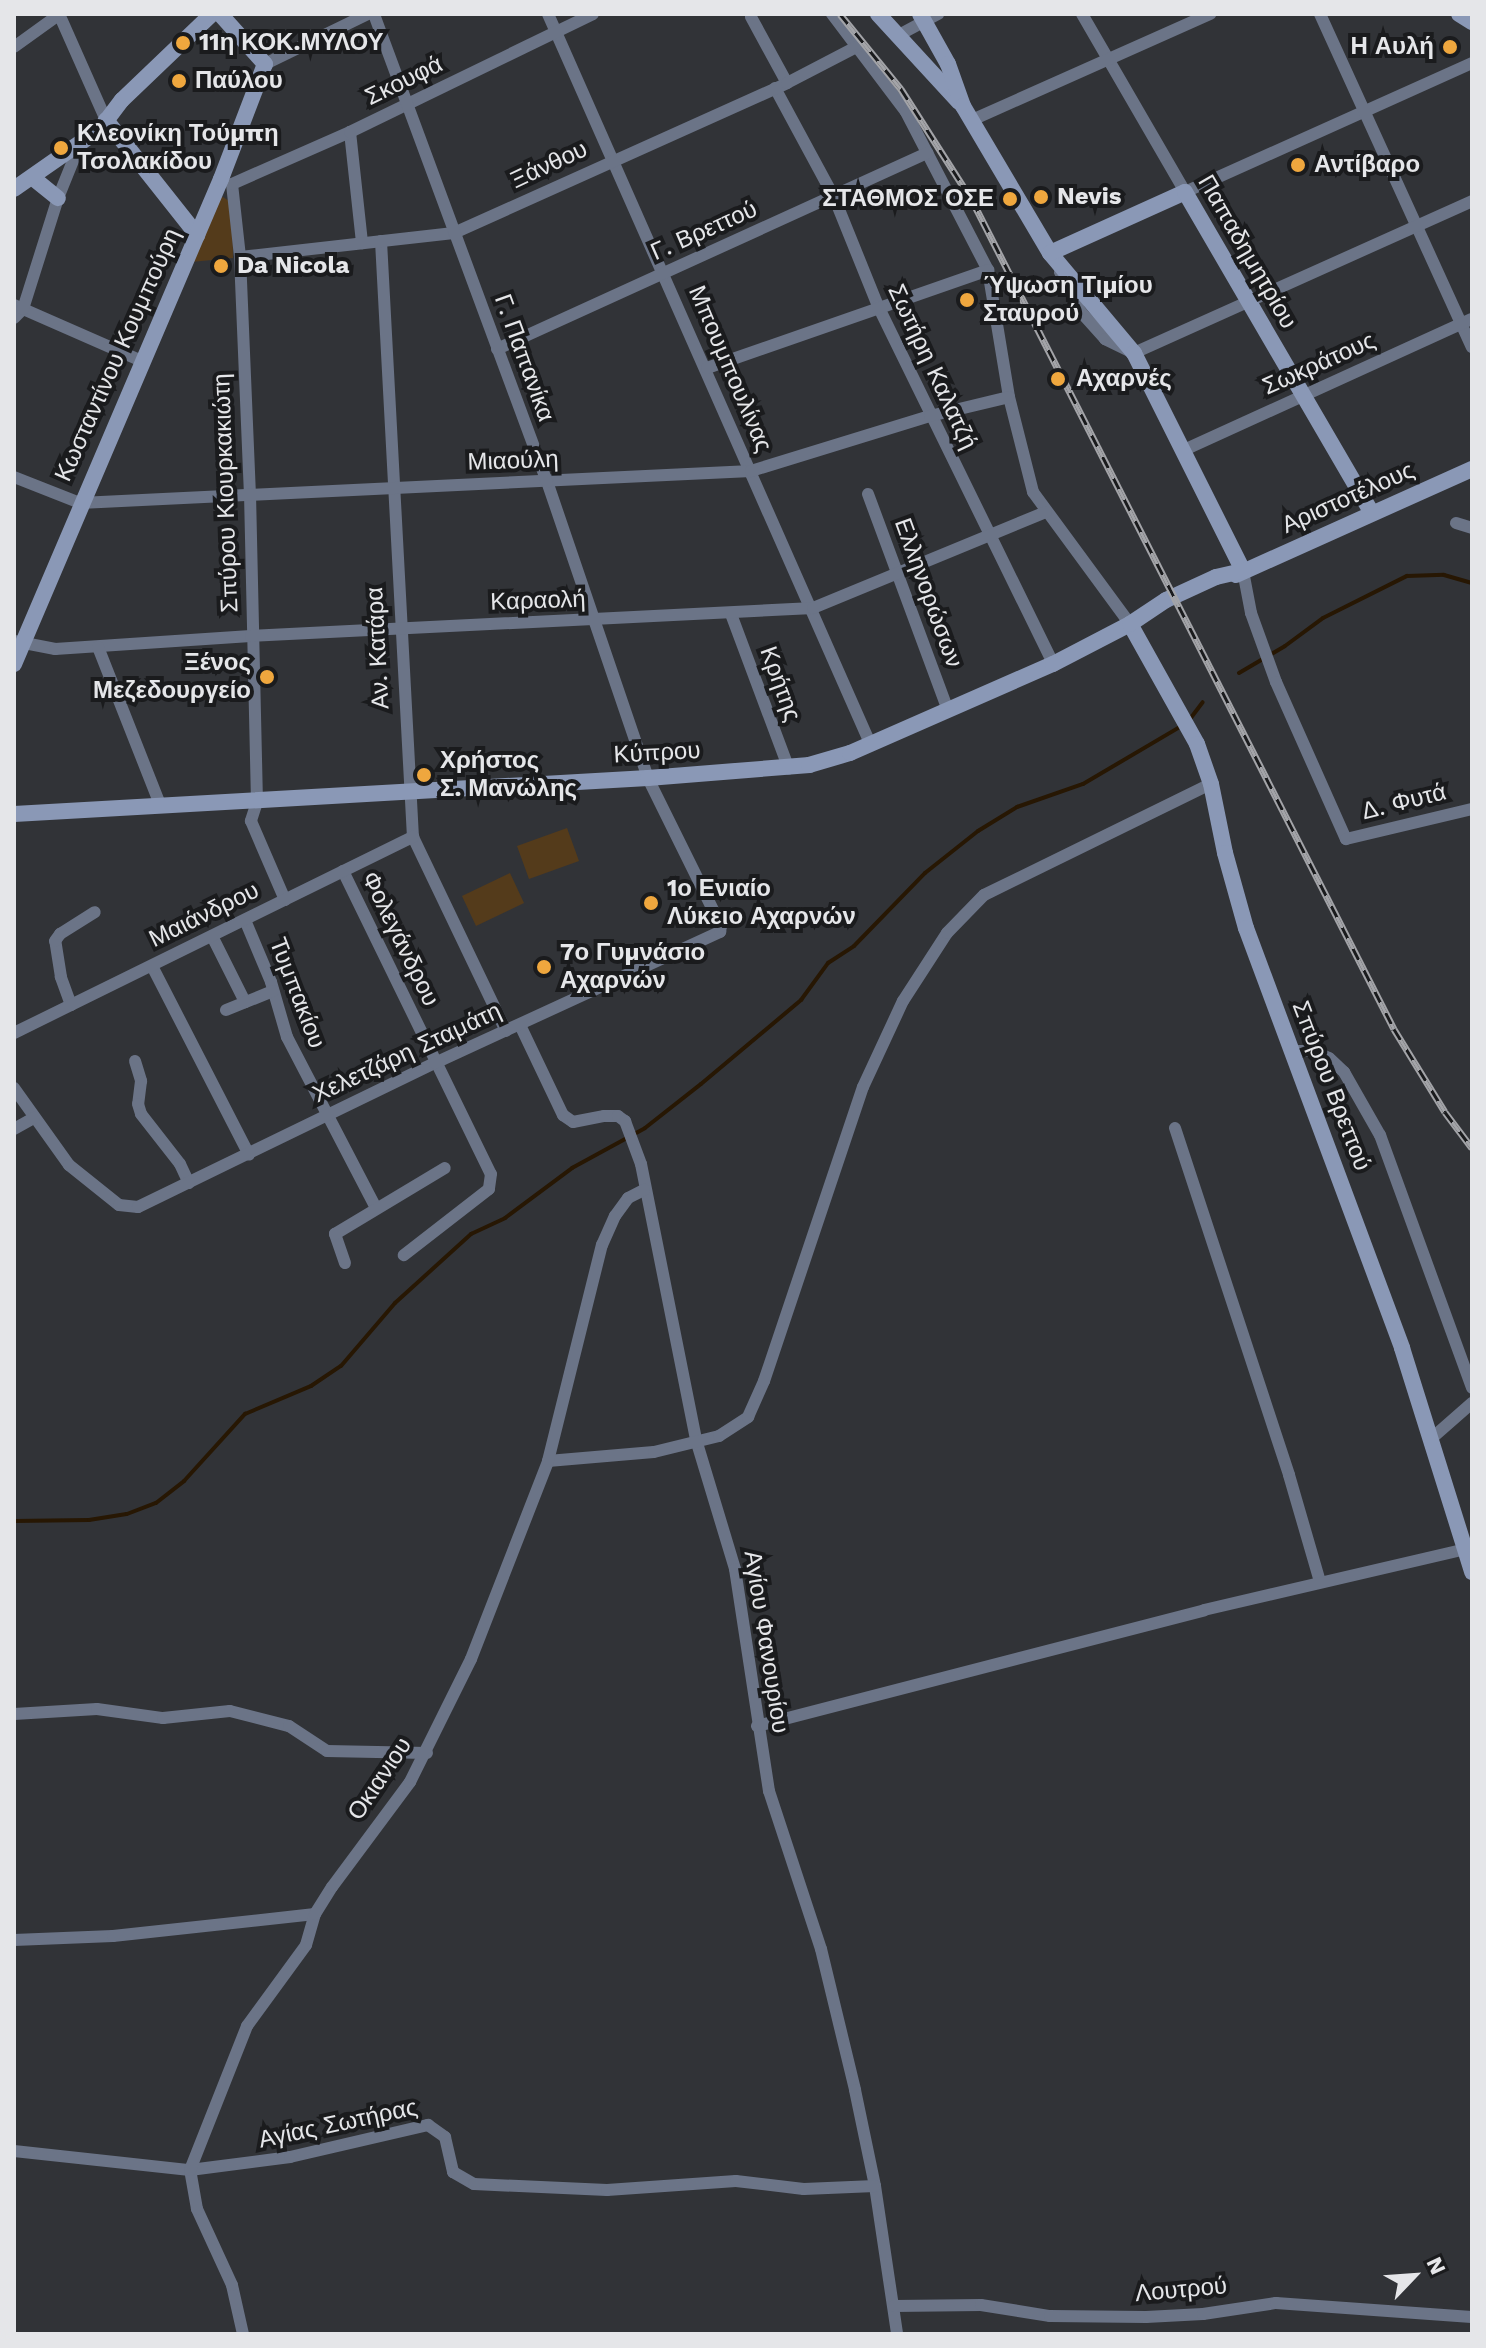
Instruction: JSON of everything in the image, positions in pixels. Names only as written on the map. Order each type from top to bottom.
[{"type":"street","points":[[14,47],[59,14],[106,120],[197,235]]},
{"type":"street","points":[[14,189],[79,146],[212,14]]},
{"type":"street","points":[[220,14],[265,64],[368,14]]},
{"type":"street","name":"Γ. Παπανίκα","points":[[374,14],[547,482],[648,778],[721,926],[715,936]]},
{"type":"street","name":"Μπουμπουλίνας","points":[[548,14],[707,368],[870,743]]},
{"type":"street","name":"Σκουφά","points":[[226,182],[350,132],[593,14]]},
{"type":"street","points":[[832,14],[906,112],[988,270],[1009,397],[1033,492],[1130,624]]},
{"type":"street","points":[[878,14],[968,113]]},
{"type":"street","name":"Παπαδημητρίου","points":[[1082,14],[1372,513]]},
{"type":"street","points":[[968,113],[1109,59],[1210,14]]},
{"type":"street","points":[[1320,14],[1418,225],[1467,322],[1472,347]]},
{"type":"street","points":[[1459,14],[1472,22]]},
{"type":"street","points":[[897,36],[927,16],[968,113],[1050,253],[1134,353],[1243,571]]},
{"type":"street","name":"Σωτήρη Καλατζή","points":[[751,17],[834,197],[878,306],[1053,664]]},
{"type":"street","name":"Ξάνθου","points":[[240,257],[454,233],[781,85],[858,46]]},
{"type":"street","points":[[1050,253],[1472,63]]},
{"type":"street","name":"Κωσταντίνου Κουμπούρη","points":[[14,664],[18,643],[144,362],[197,235],[226,182],[265,64]]},
{"type":"street","points":[[350,132],[362,243]]},
{"type":"street","points":[[79,146],[17,311],[144,362]]},
{"type":"street","name":"Γ. Βρεττού","points":[[497,349],[928,153]]},
{"type":"street","points":[[33,178],[58,198]]},
{"type":"street","name":"Σπύρου Κιουρκακιώτη","points":[[226,182],[240,257],[250,494],[257,802],[251,821],[285,900]]},
{"type":"street","points":[[1134,353],[1472,201]]},
{"type":"street","name":"Αν. Κατάρα","points":[[381,241],[408,790],[413,837],[506,1031]]},
{"type":"street","points":[[707,368],[988,270]]},
{"type":"street","name":"Σωκράτους","points":[[1184,450],[1467,322]]},
{"type":"street","name":"Μιαούλη","points":[[14,477],[80,503],[751,471],[930,416],[1009,397]]},
{"type":"street","name":"Αριστοτέλους","points":[[1243,571],[1472,469]]},
{"type":"street","name":"Ελληνορώσων","points":[[868,494],[947,708]]},
{"type":"street","name":"Καραολή","points":[[18,643],[55,649],[813,608],[1046,512]]},
{"type":"street","points":[[1456,523],[1472,528]]},
{"type":"street","name":"Κύπρου","points":[[14,814],[789,769],[832,760],[1053,664],[1130,624],[1166,600],[1216,577],[1243,571]]},
{"type":"street","name":"Δ. Φυτά","points":[[1243,571],[1251,613],[1270,664],[1346,839],[1472,809]]},
{"type":"street","name":"Κρήτης","points":[[731,614],[789,769]]},
{"type":"street","name":"Σπύρου Βρεττού","points":[[1130,624],[1197,744],[1211,784],[1225,853],[1246,928],[1432,1438],[1472,1572]]},
{"type":"street","points":[[98,647],[161,807]]},
{"type":"street","points":[[548,1461],[654,1452],[697,1443],[719,1436],[748,1417],[764,1381],[863,1087],[903,1001],[947,933],[984,895],[1211,784]]},
{"type":"street","name":"Μαιάνδρου","points":[[14,1033],[413,837]]},
{"type":"street","name":"Φολεγάνδρου","points":[[343,871],[492,1183],[404,1255]]},
{"type":"street","points":[[71,1005],[61,977],[55,941],[60,934],[95,912]]},
{"type":"street","name":"Τυμπακίου","points":[[245,920],[287,1037],[376,1208]]},
{"type":"street","points":[[212,936],[245,1002]]},
{"type":"street","name":"Χελετζάρη Σταμάτη","points":[[34,1118],[69,1165],[119,1205],[138,1207],[435,1063],[715,936]]},
{"type":"street","points":[[152,966],[249,1155]]},
{"type":"street","points":[[226,1010],[273,991]]},
{"type":"street","name":"Αγίου Φανουρίου","points":[[520,1025],[563,1115],[573,1122],[618,1116],[630,1129],[697,1443],[735,1569],[769,1791],[831,1985],[875,2186],[897,2334]]},
{"type":"street","points":[[1291,1051],[1315,1051],[1329,1058],[1344,1072],[1380,1135],[1472,1388]]},
{"type":"street","points":[[135,1061],[141,1081],[138,1104],[141,1114],[180,1164],[189,1183]]},
{"type":"street","points":[[14,1088],[34,1118],[14,1129]]},
{"type":"street","points":[[1175,1128],[1289,1475],[1320,1582]]},
{"type":"street","points":[[345,1263],[334,1241],[335,1234],[445,1168]]},
{"type":"street","name":"Οκιανιου","points":[[190,2170],[247,2026],[306,1945],[315,1914],[427,1753],[477,1646],[548,1461],[602,1245],[628,1198],[644,1190]]},
{"type":"street","points":[[1432,1438],[1472,1403]]},
{"type":"street","points":[[757,1726],[1320,1582],[1466,1549]]},
{"type":"street","points":[[14,1714],[97,1709],[163,1718],[230,1711],[289,1726],[327,1751],[427,1753]]},
{"type":"street","points":[[14,1940],[113,1936],[315,1914]]},
{"type":"street","name":"Αγίας Σωτήρας","points":[[14,2151],[190,2170],[290,2157],[428,2125],[445,2137],[453,2172],[474,2184],[607,2190],[736,2181],[804,2189],[875,2186]]},
{"type":"street","points":[[190,2170],[197,2209],[232,2285],[243,2334]]},
{"type":"street","name":"Λουτρού","points":[[894,2306],[981,2305],[1050,2316],[1146,2317],[1203,2314],[1276,2303],[1472,2317]]},
{"type":"shaded area","points":[[223,197],[232,203],[233,258],[191,262],[215,200]]},
{"type":"shaded area","points":[[567,828],[579,861],[529,879],[517,846]]},
{"type":"shaded area","points":[[510,873],[524,903],[476,926],[462,896]]},
{"type":"waterway","points":[[1239,673],[1285,646],[1323,618],[1407,576],[1444,575],[1472,583]]},
{"type":"waterway","points":[[1190,719],[1203,702]]},
{"type":"waterway","points":[[14,1521],[89,1520],[127,1514],[156,1503],[184,1481],[245,1414],[311,1386],[341,1366],[395,1303],[471,1234],[505,1218],[572,1168],[645,1128],[701,1084],[801,1000],[828,963],[854,946],[925,873],[978,831],[1017,807],[1083,784],[1183,725]]},
{"type":"railway","points":[[840,14],[901,89],[972,200],[1394,1029],[1445,1112],[1472,1148]]},
{"type":"place","name":"11η ΚΟΚ.ΜΥΛΟΥ","points":[[183,43]]},
{"type":"place","name":"Η Αυλή","points":[[1450,47]]},
{"type":"place","name":"Παύλου","points":[[179,81]]},
{"type":"place","name":"Κλεονίκη Τούμπη Τσολακίδου","points":[[61,148]]},
{"type":"place","name":"Αντίβαρο","points":[[1298,165]]},
{"type":"place","name":"Nevis","points":[[1041,197]]},
{"type":"place","name":"ΣΤΑΘΜΟΣ ΟΣΕ","points":[[1010,199]]},
{"type":"place","name":"Da Nicola","points":[[221,266]]},
{"type":"place","name":"Ύψωση Τιμίου Σταυρού","points":[[967,300]]},
{"type":"place","name":"Αχαρνές","points":[[1058,379]]},
{"type":"place","name":"Ξένος Μεζεδουργείο","points":[[267,677]]},
{"type":"place","name":"Χρήστος Σ. Μανώλης","points":[[424,775]]},
{"type":"place","name":"1ο Ενιαίο Λύκειο Αχαρνών","points":[[651,903]]},
{"type":"place","name":"7ο Γυμνάσιο Αχαρνών","points":[[544,967]]}]
